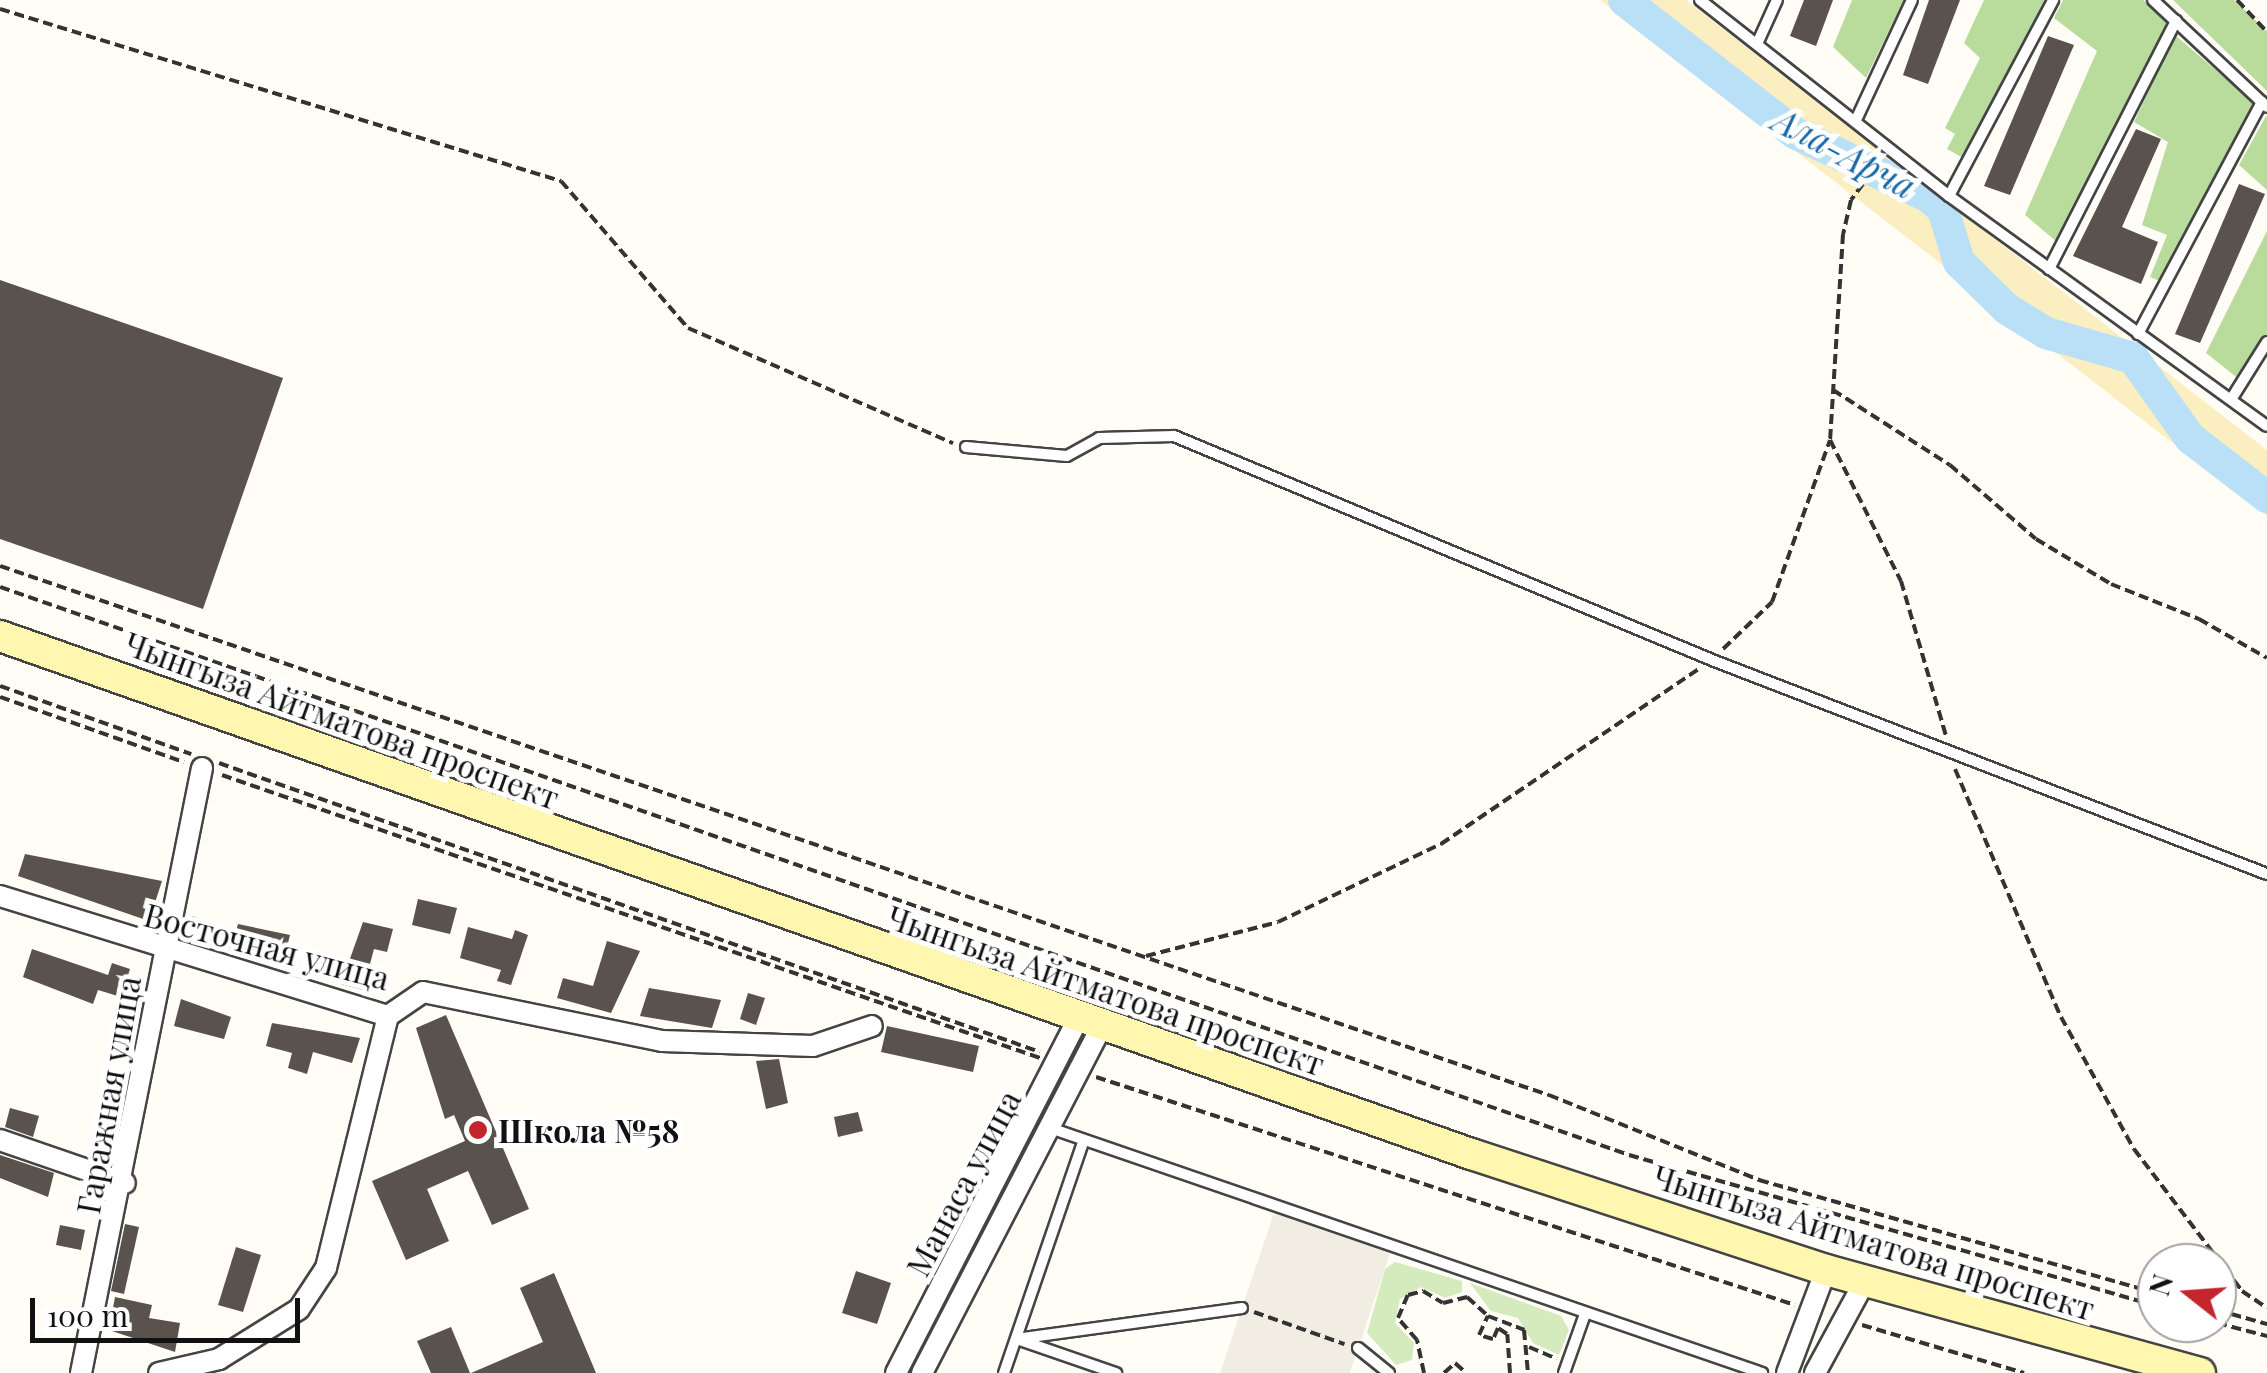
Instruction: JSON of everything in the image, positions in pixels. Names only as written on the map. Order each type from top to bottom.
[{"type":"main road","name":"Чынгыза Айтматова проспект","points":[[0,636],[1089,1023],[1826,1270],[2200,1373]]},
{"type":"street","name":"Гаражная улица","points":[[82,1373],[125,1183],[164,953],[202,768]]},
{"type":"street","name":"Восточная улица","points":[[0,896],[164,953],[388,1016],[423,992],[662,1042],[813,1046],[872,1026]]},
{"type":"street","points":[[160,1373],[220,1359],[299,1309],[326,1268],[388,1016]]},
{"type":"street","name":"Манаса улица","points":[[896,1373],[1061,1065],[1089,1023]]},
{"type":"street","name":"Манаса улица","points":[[922,1373],[1084,1072],[1089,1023]]},
{"type":"street","points":[[0,1140],[125,1183]]},
{"type":"street","points":[[1788,1373],[1826,1270]]},
{"type":"street","points":[[1816,1373],[1848,1321],[1865,1281]]},
{"type":"lane","points":[[1700,0],[1950,196],[2267,426]]},
{"type":"lane","points":[[1757,44],[1777,0]]},
{"type":"lane","points":[[1856,120],[1912,0]]},
{"type":"lane","points":[[1950,196],[2053,0]]},
{"type":"lane","points":[[2138,334],[2264,104],[2154,0]]},
{"type":"lane","points":[[2050,269],[2176,21]]},
{"type":"lane","points":[[2232,398],[2267,342]]},
{"type":"lane","points":[[966,447],[1067,456],[1100,438],[1174,436],[1712,660],[2267,874]]},
{"type":"lane","points":[[1053,1129],[1762,1373]]},
{"type":"lane","points":[[1004,1373],[1084,1140]]},
{"type":"lane","points":[[1016,1339],[1242,1308]]},
{"type":"lane","points":[[1564,1373],[1585,1314]]},
{"type":"lane","points":[[1016,1339],[1116,1373]]},
{"type":"lane","points":[[1358,1348],[1389,1373]]},
{"type":"path","points":[[7,0],[8,10]]},
{"type":"path","points":[[2237,0],[2267,32]]},
{"type":"path","points":[[0,8],[561,181],[688,328],[966,447]]},
{"type":"path","points":[[1852,200],[1890,148]]},
{"type":"path","points":[[1833,390],[1950,465],[2036,539],[2267,658]]},
{"type":"path","points":[[1144,956],[1278,922],[1441,844],[1712,660],[1772,602],[1830,440]]},
{"type":"path","points":[[0,566],[1549,1095],[1759,1180],[2137,1287]]},
{"type":"path","points":[[0,587],[1611,1150],[2137,1300]]},
{"type":"path","points":[[0,686],[1038,1050],[1061,1065]]},
{"type":"path","points":[[0,698],[1061,1065]]},
{"type":"path","points":[[1084,1072],[1812,1311]]},
{"type":"path","points":[[1424,1373],[1417,1340],[1398,1318],[1408,1296],[1424,1291],[1443,1303],[1467,1297],[1488,1316],[1519,1324],[1530,1347],[1528,1373]]},
{"type":"path","points":[[1242,1308],[1358,1348]]},
{"type":"path","points":[[1488,1316],[1478,1335],[1492,1339],[1498,1328],[1507,1334],[1515,1355],[1510,1373]]},
{"type":"path","points":[[2237,1316],[2267,1324]]},
{"type":"path","points":[[1848,1321],[2024,1373]]},
{"type":"path","points":[[2237,1328],[2267,1336]]},
{"type":"path","points":[[1530,1347],[1568,1360]]},
{"type":"path","points":[[1444,1373],[1455,1363],[1466,1373]]},
{"type":"green space","points":[[1852,0],[1904,0],[1866,78],[1833,47]]},
{"type":"green space","points":[[1984,0],[2045,0],[1967,160],[1947,149],[1955,134],[1945,128],[1980,58],[1964,43]]},
{"type":"green space","points":[[2063,0],[2143,0],[2168,23],[2057,242],[2025,215],[2097,51],[2054,18]]},
{"type":"green space","points":[[2173,0],[2234,0],[2267,31],[2267,91]]},
{"type":"green space","points":[[2175,35],[2253,102],[2164,283],[2150,277],[2167,235],[2142,225],[2168,142],[2134,122]]},
{"type":"green space","points":[[2267,117],[2267,190],[2239,165]]},
{"type":"green space","points":[[2267,231],[2267,335],[2240,380],[2206,353]]},
{"type":"green space","points":[[1395,1262],[1462,1281],[1462,1292],[1445,1298],[1421,1287],[1400,1299],[1395,1323],[1414,1343],[1412,1360],[1396,1365],[1367,1333],[1385,1269]]},
{"type":"green space","points":[[1470,1283],[1561,1316],[1569,1330],[1559,1355],[1533,1343],[1518,1318],[1491,1311]]},
{"type":"sand","points":[[1600,0],[1686,0],[2267,450],[2267,516]]},
{"type":"shaded area","points":[[1274,1213],[1390,1253],[1350,1373],[1220,1373]]},
{"type":"building","points":[[1804,0],[1833,0],[1816,46],[1790,36]]},
{"type":"building","points":[[1929,0],[1960,0],[1928,84],[1903,75]]},
{"type":"building","points":[[2048,36],[2074,45],[2010,195],[1984,186]]},
{"type":"building","points":[[2136,129],[2161,139],[2122,227],[2158,242],[2141,284],[2073,256]]},
{"type":"building","points":[[2239,184],[2265,194],[2200,343],[2175,334]]},
{"type":"building","points":[[0,280],[283,378],[203,609],[0,539]]},
{"type":"building","points":[[25,854],[162,881],[149,921],[18,876]]},
{"type":"building","points":[[418,899],[457,908],[450,934],[412,925]]},
{"type":"building","points":[[192,916],[236,931],[238,924],[290,935],[282,967],[186,933]]},
{"type":"building","points":[[363,922],[393,929],[387,952],[374,949],[363,990],[341,984]]},
{"type":"building","points":[[468,927],[512,939],[515,930],[528,935],[511,985],[497,981],[501,970],[460,958]]},
{"type":"building","points":[[607,941],[640,951],[611,1013],[557,998],[563,978],[593,986]]},
{"type":"building","points":[[32,949],[108,975],[112,963],[130,969],[121,997],[98,990],[93,1004],[23,977]]},
{"type":"building","points":[[649,988],[721,1000],[712,1028],[640,1016]]},
{"type":"building","points":[[748,993],[765,998],[756,1025],[740,1019]]},
{"type":"building","points":[[181,999],[231,1017],[224,1039],[174,1026]]},
{"type":"building","name":"Школа №58","points":[[446,1015],[529,1209],[492,1225],[468,1171],[427,1189],[449,1241],[406,1260],[372,1181],[465,1141],[454,1115],[445,1119],[416,1028]]},
{"type":"building","points":[[272,1023],[360,1038],[352,1063],[313,1052],[307,1074],[288,1068],[292,1053],[266,1046]]},
{"type":"building","points":[[887,1026],[979,1046],[973,1072],[881,1052]]},
{"type":"building","points":[[779,1059],[788,1103],[766,1109],[756,1061]]},
{"type":"building","points":[[10,1108],[39,1116],[33,1137],[5,1127]]},
{"type":"building","points":[[858,1112],[863,1131],[838,1137],[834,1117]]},
{"type":"building","points":[[0,1155],[54,1173],[48,1197],[0,1178]]},
{"type":"building","points":[[125,1224],[139,1227],[124,1294],[111,1291]]},
{"type":"building","points":[[60,1225],[85,1230],[81,1250],[56,1245]]},
{"type":"building","points":[[236,1247],[261,1255],[243,1312],[218,1305]]},
{"type":"building","points":[[856,1271],[891,1283],[877,1324],[842,1313]]},
{"type":"building","points":[[554,1273],[596,1373],[471,1373],[543,1342],[520,1288]]},
{"type":"building","points":[[115,1297],[152,1305],[149,1318],[180,1323],[175,1352],[109,1330]]},
{"type":"building","points":[[451,1327],[470,1373],[431,1373],[417,1341]]},
{"type":"waterway","name":"Ала-Арча","points":[[1624,0],[1795,133],[1929,197],[1943,209],[1959,262],[2007,309],[2046,333],[2133,358],[2190,438],[2267,497]]},
{"type":"place","name":"Школа №58","points":[[478,1130]]}]
